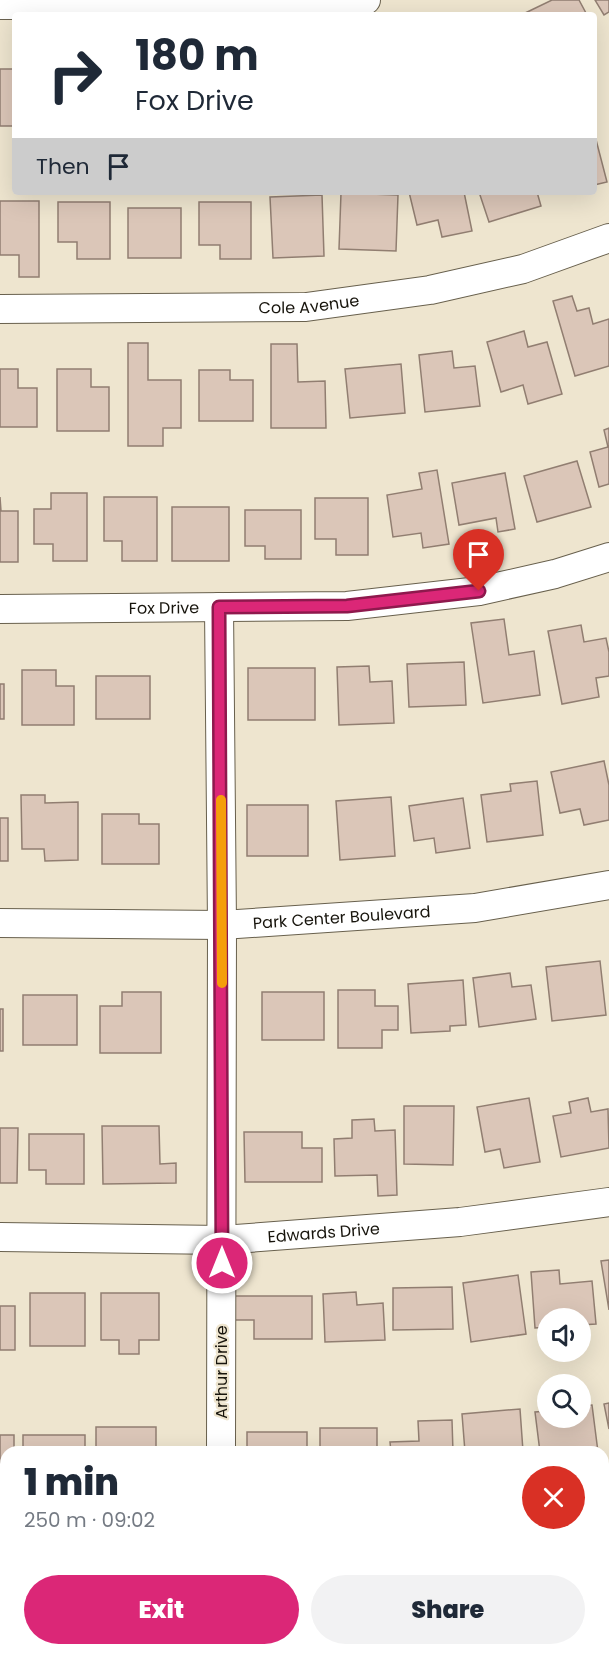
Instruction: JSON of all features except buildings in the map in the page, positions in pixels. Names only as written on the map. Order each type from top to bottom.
[{"type":"street","points":[[0,5],[157,5],[361,0]]},
{"type":"street","name":"Cole Avenue","points":[[0,309],[306,307],[430,290],[523,269],[609,238]]},
{"type":"street","name":"Fox Drive","points":[[0,609],[347,606],[479,591],[555,574],[609,557]]},
{"type":"street","name":"Arthur Drive","points":[[219,607],[222,925],[221,1446]]},
{"type":"street","name":"Park Center Boulevard","points":[[0,923],[222,925],[475,908],[609,885]]},
{"type":"street","name":"Edwards Drive","points":[[0,1237],[222,1240],[460,1222],[609,1202]]},
{"type":"slow traffic","points":[[221,800],[222,983]]},
{"type":"route","points":[[222,1263],[219,607],[347,606],[479,591]]}]
